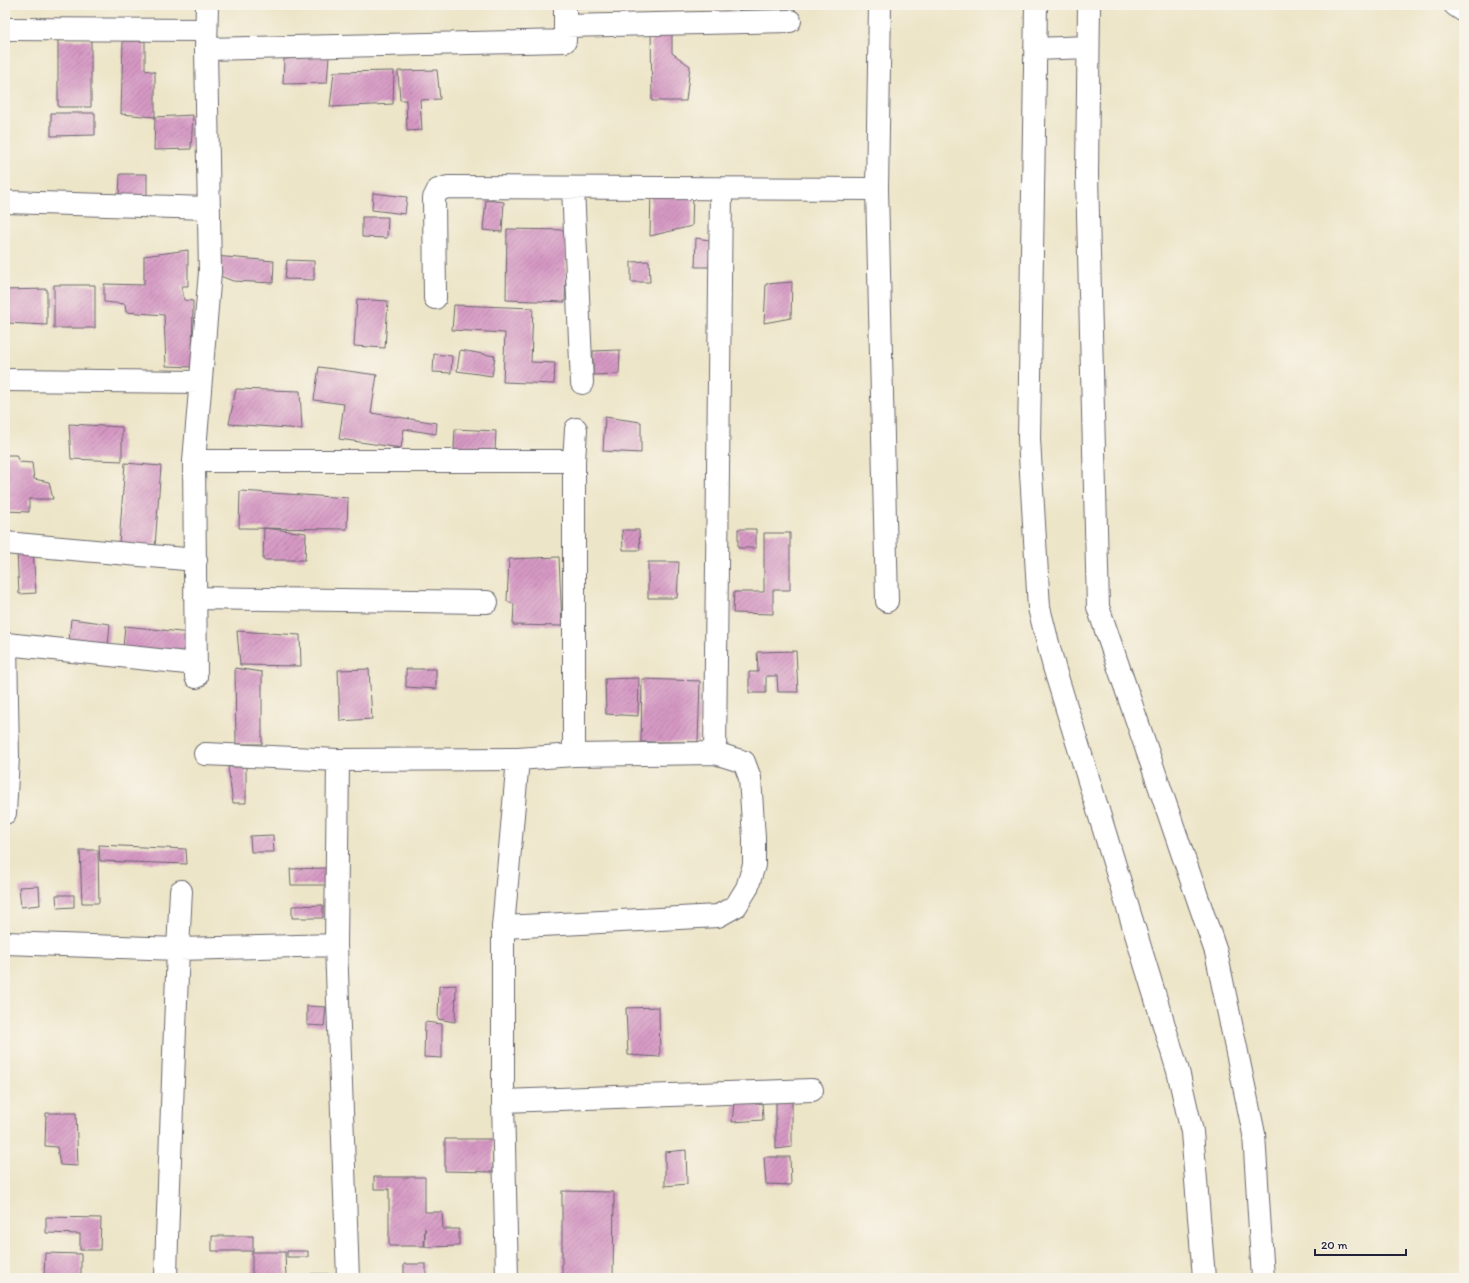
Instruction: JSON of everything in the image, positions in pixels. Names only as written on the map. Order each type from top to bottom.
[{"type":"street","points":[[5,813],[8,757],[6,644],[196,671],[194,461],[210,272],[206,39],[207,5]]},
{"type":"street","points":[[880,5],[876,189],[888,601]]},
{"type":"street","points":[[1036,5],[1029,439],[1039,608],[1054,667],[1178,1071],[1192,1132],[1204,1278]]},
{"type":"street","points":[[1089,5],[1087,175],[1098,607],[1216,952],[1254,1134],[1263,1278]]},
{"type":"street","points":[[1455,5],[1464,12]]},
{"type":"street","points":[[5,29],[206,39],[566,41],[565,15],[790,20]]},
{"type":"street","points":[[1035,49],[1088,47]]},
{"type":"street","points":[[435,298],[434,198],[438,190],[448,187],[876,189]]},
{"type":"street","points":[[573,188],[582,383]]},
{"type":"street","points":[[715,752],[721,189]]},
{"type":"street","points":[[5,202],[209,208]]},
{"type":"street","points":[[5,380],[200,382]]},
{"type":"street","points":[[574,755],[574,461],[576,429]]},
{"type":"street","points":[[194,461],[574,461]]},
{"type":"street","points":[[5,543],[196,560]]},
{"type":"street","points":[[195,598],[487,602]]},
{"type":"street","points":[[205,754],[338,760],[518,759],[574,755],[715,752],[744,762],[750,778],[754,838],[754,865],[747,888],[736,906],[718,916],[503,926]]},
{"type":"street","points":[[507,1278],[503,1101],[503,926],[518,759]]},
{"type":"street","points":[[338,760],[336,945],[348,1278]]},
{"type":"street","points":[[166,1278],[178,949],[182,891]]},
{"type":"street","points":[[5,943],[178,949],[336,945]]},
{"type":"street","points":[[503,1101],[812,1090]]},
{"type":"building","points":[[672,27],[672,53],[690,66],[686,101],[652,101],[651,28]]},
{"type":"building","points":[[58,40],[91,40],[91,107],[58,107]]},
{"type":"building","points":[[123,41],[145,41],[145,70],[155,72],[155,117],[121,114]]},
{"type":"building","points":[[329,56],[327,83],[283,84],[284,59]]},
{"type":"building","points":[[437,70],[440,99],[420,100],[422,130],[407,131],[406,100],[400,100],[398,71]]},
{"type":"building","points":[[394,71],[393,104],[330,107],[334,72]]},
{"type":"building","points":[[51,113],[95,113],[95,135],[51,136]]},
{"type":"building","points":[[193,115],[191,149],[154,150],[155,117]]},
{"type":"building","points":[[120,174],[147,174],[147,196],[119,197]]},
{"type":"building","points":[[651,192],[693,193],[692,226],[650,236]]},
{"type":"building","points":[[373,193],[407,197],[405,214],[372,210]]},
{"type":"building","points":[[486,200],[504,202],[502,232],[483,230]]},
{"type":"building","points":[[362,217],[388,217],[387,238],[362,237]]},
{"type":"building","points":[[507,229],[567,230],[565,302],[506,300]]},
{"type":"building","points":[[696,238],[709,240],[711,267],[695,267]]},
{"type":"building","points":[[188,250],[188,286],[181,286],[184,300],[193,301],[192,367],[166,366],[164,315],[126,312],[125,304],[104,302],[104,284],[144,285],[144,256]]},
{"type":"building","points":[[214,256],[274,261],[273,283],[233,281],[210,272]]},
{"type":"building","points":[[287,260],[314,261],[314,280],[285,279]]},
{"type":"building","points":[[649,261],[650,282],[631,282],[631,262]]},
{"type":"building","points":[[792,282],[791,318],[764,323],[766,284]]},
{"type":"building","points":[[54,285],[95,285],[95,328],[54,328]]},
{"type":"building","points":[[47,289],[47,325],[5,323],[5,290]]},
{"type":"building","points":[[357,299],[388,301],[385,348],[354,346]]},
{"type":"building","points":[[454,305],[533,308],[531,362],[555,363],[554,384],[503,382],[505,333],[452,330]]},
{"type":"building","points":[[460,350],[495,356],[492,376],[457,371]]},
{"type":"building","points":[[620,350],[619,374],[593,375],[593,351]]},
{"type":"building","points":[[434,354],[452,356],[451,373],[433,372]]},
{"type":"building","points":[[319,367],[377,375],[371,413],[437,423],[436,434],[404,429],[401,448],[339,439],[344,404],[314,400]]},
{"type":"building","points":[[236,389],[300,391],[302,429],[229,424]]},
{"type":"building","points":[[605,417],[641,422],[641,453],[603,451]]},
{"type":"building","points":[[69,424],[122,427],[122,461],[71,459]]},
{"type":"building","points":[[455,429],[496,431],[495,452],[454,450]]},
{"type":"building","points":[[5,455],[16,455],[19,462],[32,463],[34,479],[49,482],[53,499],[29,499],[29,512],[5,511]]},
{"type":"building","points":[[125,463],[161,466],[155,546],[119,544]]},
{"type":"building","points":[[240,491],[348,498],[347,529],[239,528]]},
{"type":"building","points":[[264,528],[306,533],[305,560],[263,560]]},
{"type":"building","points":[[738,529],[756,529],[756,548],[738,548]]},
{"type":"building","points":[[622,530],[639,530],[640,550],[623,550]]},
{"type":"building","points":[[764,533],[790,533],[790,590],[773,590],[773,614],[733,613],[734,592],[764,592]]},
{"type":"building","points":[[33,551],[36,593],[19,594],[17,552]]},
{"type":"building","points":[[559,557],[562,626],[513,625],[514,604],[507,601],[509,559]]},
{"type":"building","points":[[648,562],[679,562],[677,598],[648,598]]},
{"type":"building","points":[[71,619],[110,624],[108,646],[69,641]]},
{"type":"building","points":[[125,626],[190,633],[188,656],[123,648]]},
{"type":"building","points":[[237,631],[300,635],[301,666],[240,665]]},
{"type":"building","points":[[796,651],[798,692],[778,692],[777,676],[766,676],[766,693],[749,693],[749,672],[758,672],[757,652]]},
{"type":"building","points":[[235,668],[262,672],[262,744],[236,744]]},
{"type":"building","points":[[369,669],[372,719],[340,721],[338,670]]},
{"type":"building","points":[[406,669],[436,669],[436,689],[406,687]]},
{"type":"building","points":[[639,678],[638,716],[606,714],[605,679]]},
{"type":"building","points":[[642,679],[700,681],[698,742],[641,742]]},
{"type":"building","points":[[228,767],[246,767],[246,803],[233,803]]},
{"type":"building","points":[[273,835],[274,852],[251,852],[250,836]]},
{"type":"building","points":[[99,845],[186,849],[187,864],[100,861]]},
{"type":"building","points":[[80,850],[98,850],[99,903],[82,903]]},
{"type":"building","points":[[326,868],[327,885],[291,885],[290,869]]},
{"type":"building","points":[[39,886],[40,905],[21,907],[19,887]]},
{"type":"building","points":[[56,895],[74,895],[74,907],[57,908]]},
{"type":"building","points":[[323,905],[323,918],[292,918],[292,906]]},
{"type":"building","points":[[456,985],[455,1022],[438,1019],[439,986]]},
{"type":"building","points":[[307,1006],[326,1007],[324,1026],[307,1025]]},
{"type":"building","points":[[659,1007],[660,1057],[628,1055],[626,1008]]},
{"type":"building","points":[[425,1022],[442,1024],[442,1058],[424,1057]]},
{"type":"building","points":[[762,1100],[763,1120],[732,1122],[734,1102]]},
{"type":"building","points":[[792,1100],[792,1147],[776,1149],[776,1102]]},
{"type":"building","points":[[46,1113],[76,1113],[78,1166],[60,1165],[57,1147],[45,1146]]},
{"type":"building","points":[[445,1139],[493,1139],[493,1172],[445,1171]]},
{"type":"building","points":[[686,1150],[687,1184],[665,1186],[665,1152]]},
{"type":"building","points":[[764,1157],[790,1157],[791,1185],[766,1184]]},
{"type":"building","points":[[374,1177],[425,1177],[425,1212],[442,1212],[443,1229],[459,1229],[459,1246],[425,1247],[425,1228],[424,1246],[389,1246],[389,1189],[374,1189]]},
{"type":"building","points":[[562,1191],[614,1192],[613,1278],[562,1278]]},
{"type":"building","points":[[46,1217],[101,1218],[100,1250],[80,1250],[80,1234],[46,1233]]},
{"type":"building","points":[[212,1236],[253,1236],[253,1251],[212,1251]]},
{"type":"building","points":[[287,1251],[308,1251],[308,1257],[287,1257]]},
{"type":"building","points":[[252,1252],[285,1252],[286,1278],[252,1278]]},
{"type":"building","points":[[45,1253],[81,1254],[81,1278],[44,1278]]},
{"type":"building","points":[[404,1264],[426,1264],[426,1278],[404,1278]]},
{"type":"building","points":[[311,1274],[329,1274],[329,1278],[311,1278]]}]
